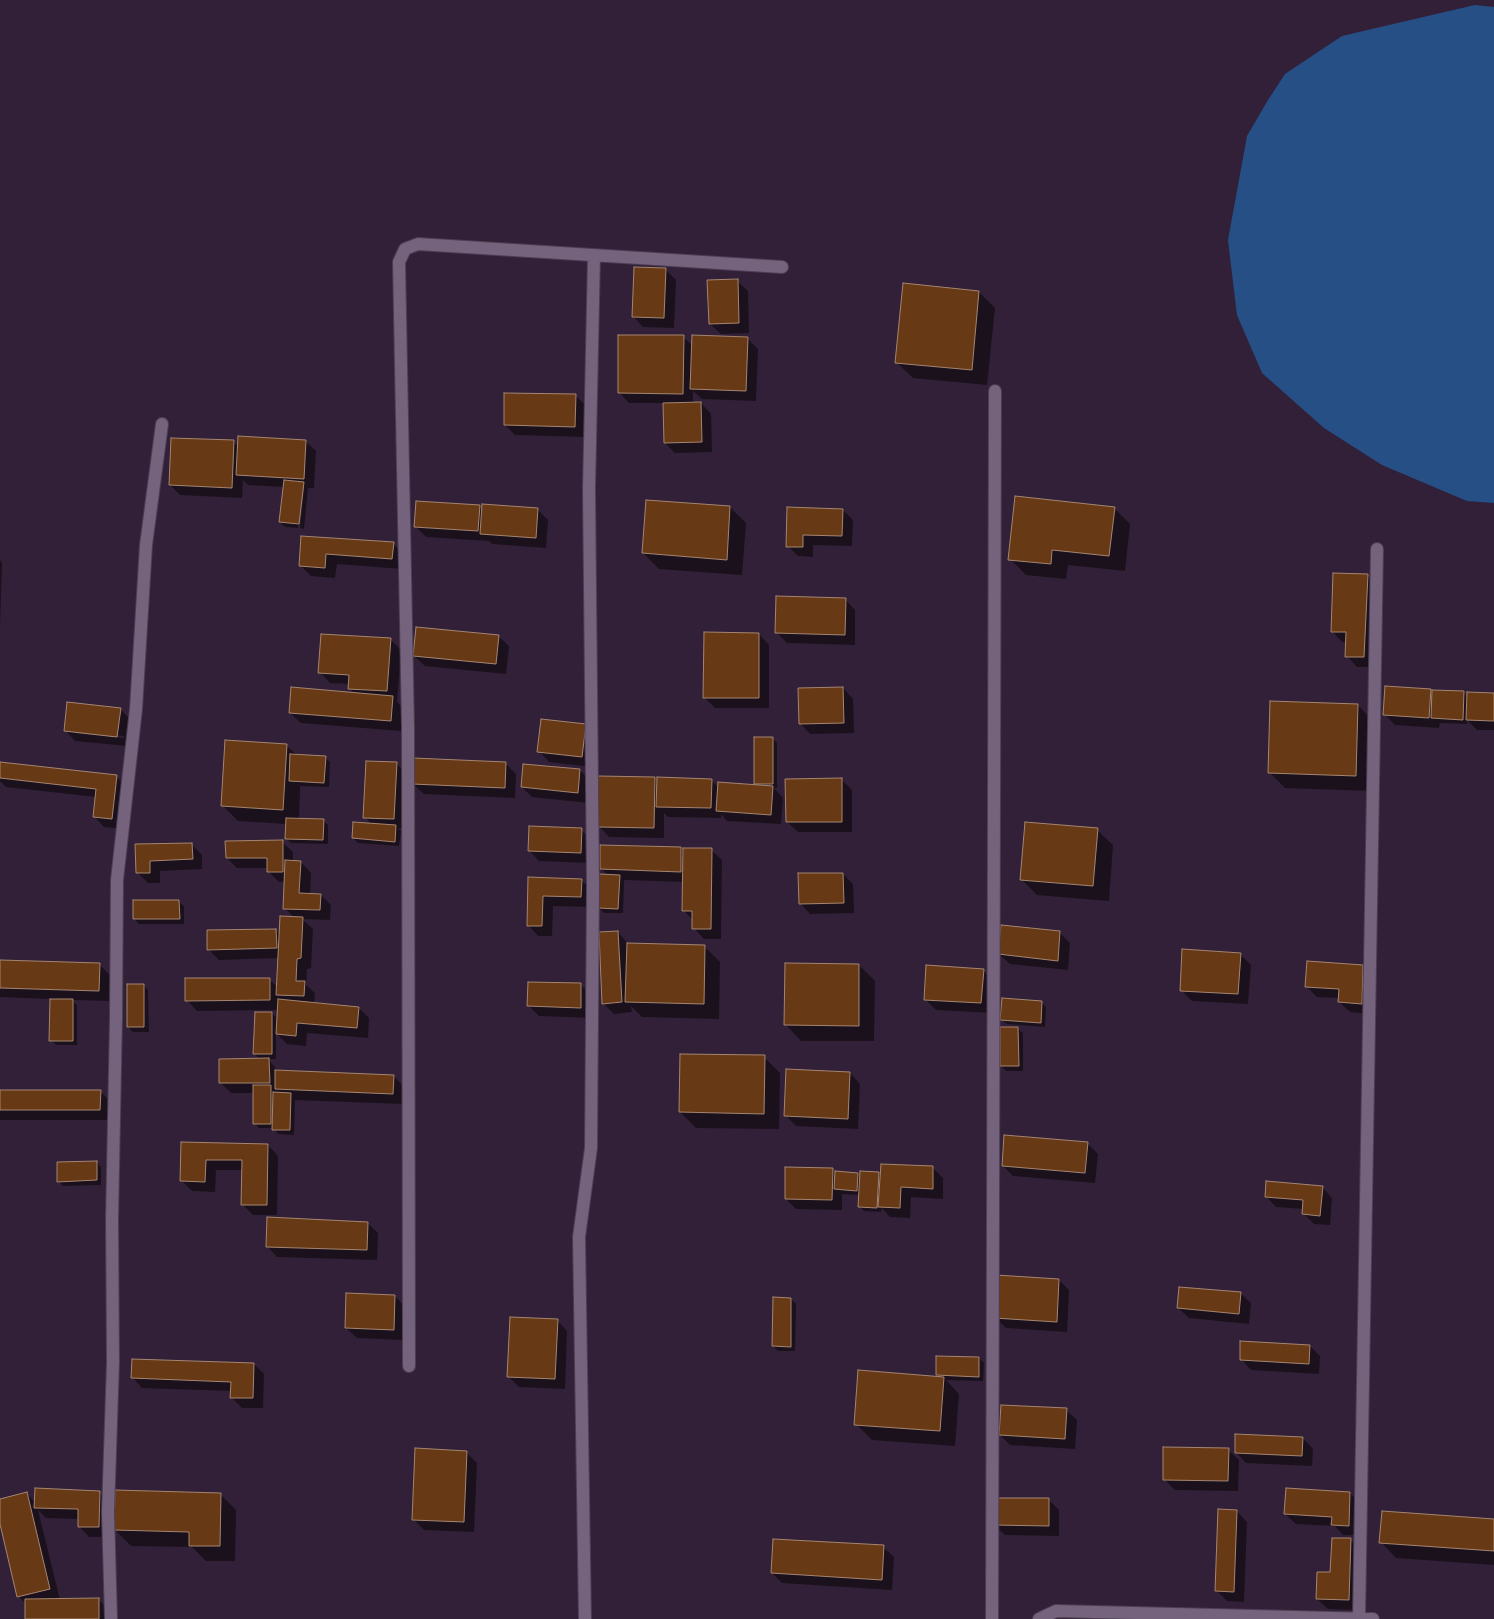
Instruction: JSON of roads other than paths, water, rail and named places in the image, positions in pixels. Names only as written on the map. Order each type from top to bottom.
[{"type":"street","points":[[409,1366],[408,728],[399,262],[405,249],[418,244],[782,267]]},
{"type":"street","points":[[585,1619],[578,1237],[592,1148],[594,885],[590,489],[594,256]]},
{"type":"street","points":[[992,1619],[996,391]]},
{"type":"street","points":[[111,1619],[108,1512],[113,1362],[112,1219],[117,880],[136,709],[146,545],[162,424]]},
{"type":"street","points":[[1359,1618],[1377,549]]},
{"type":"street","points":[[1039,1619],[1056,1610],[1373,1619]]},
{"type":"water","points":[[1475,5],[1494,7],[1494,503],[1467,501],[1382,465],[1324,428],[1262,373],[1237,315],[1228,240],[1247,136],[1285,74],[1342,36]]}]
